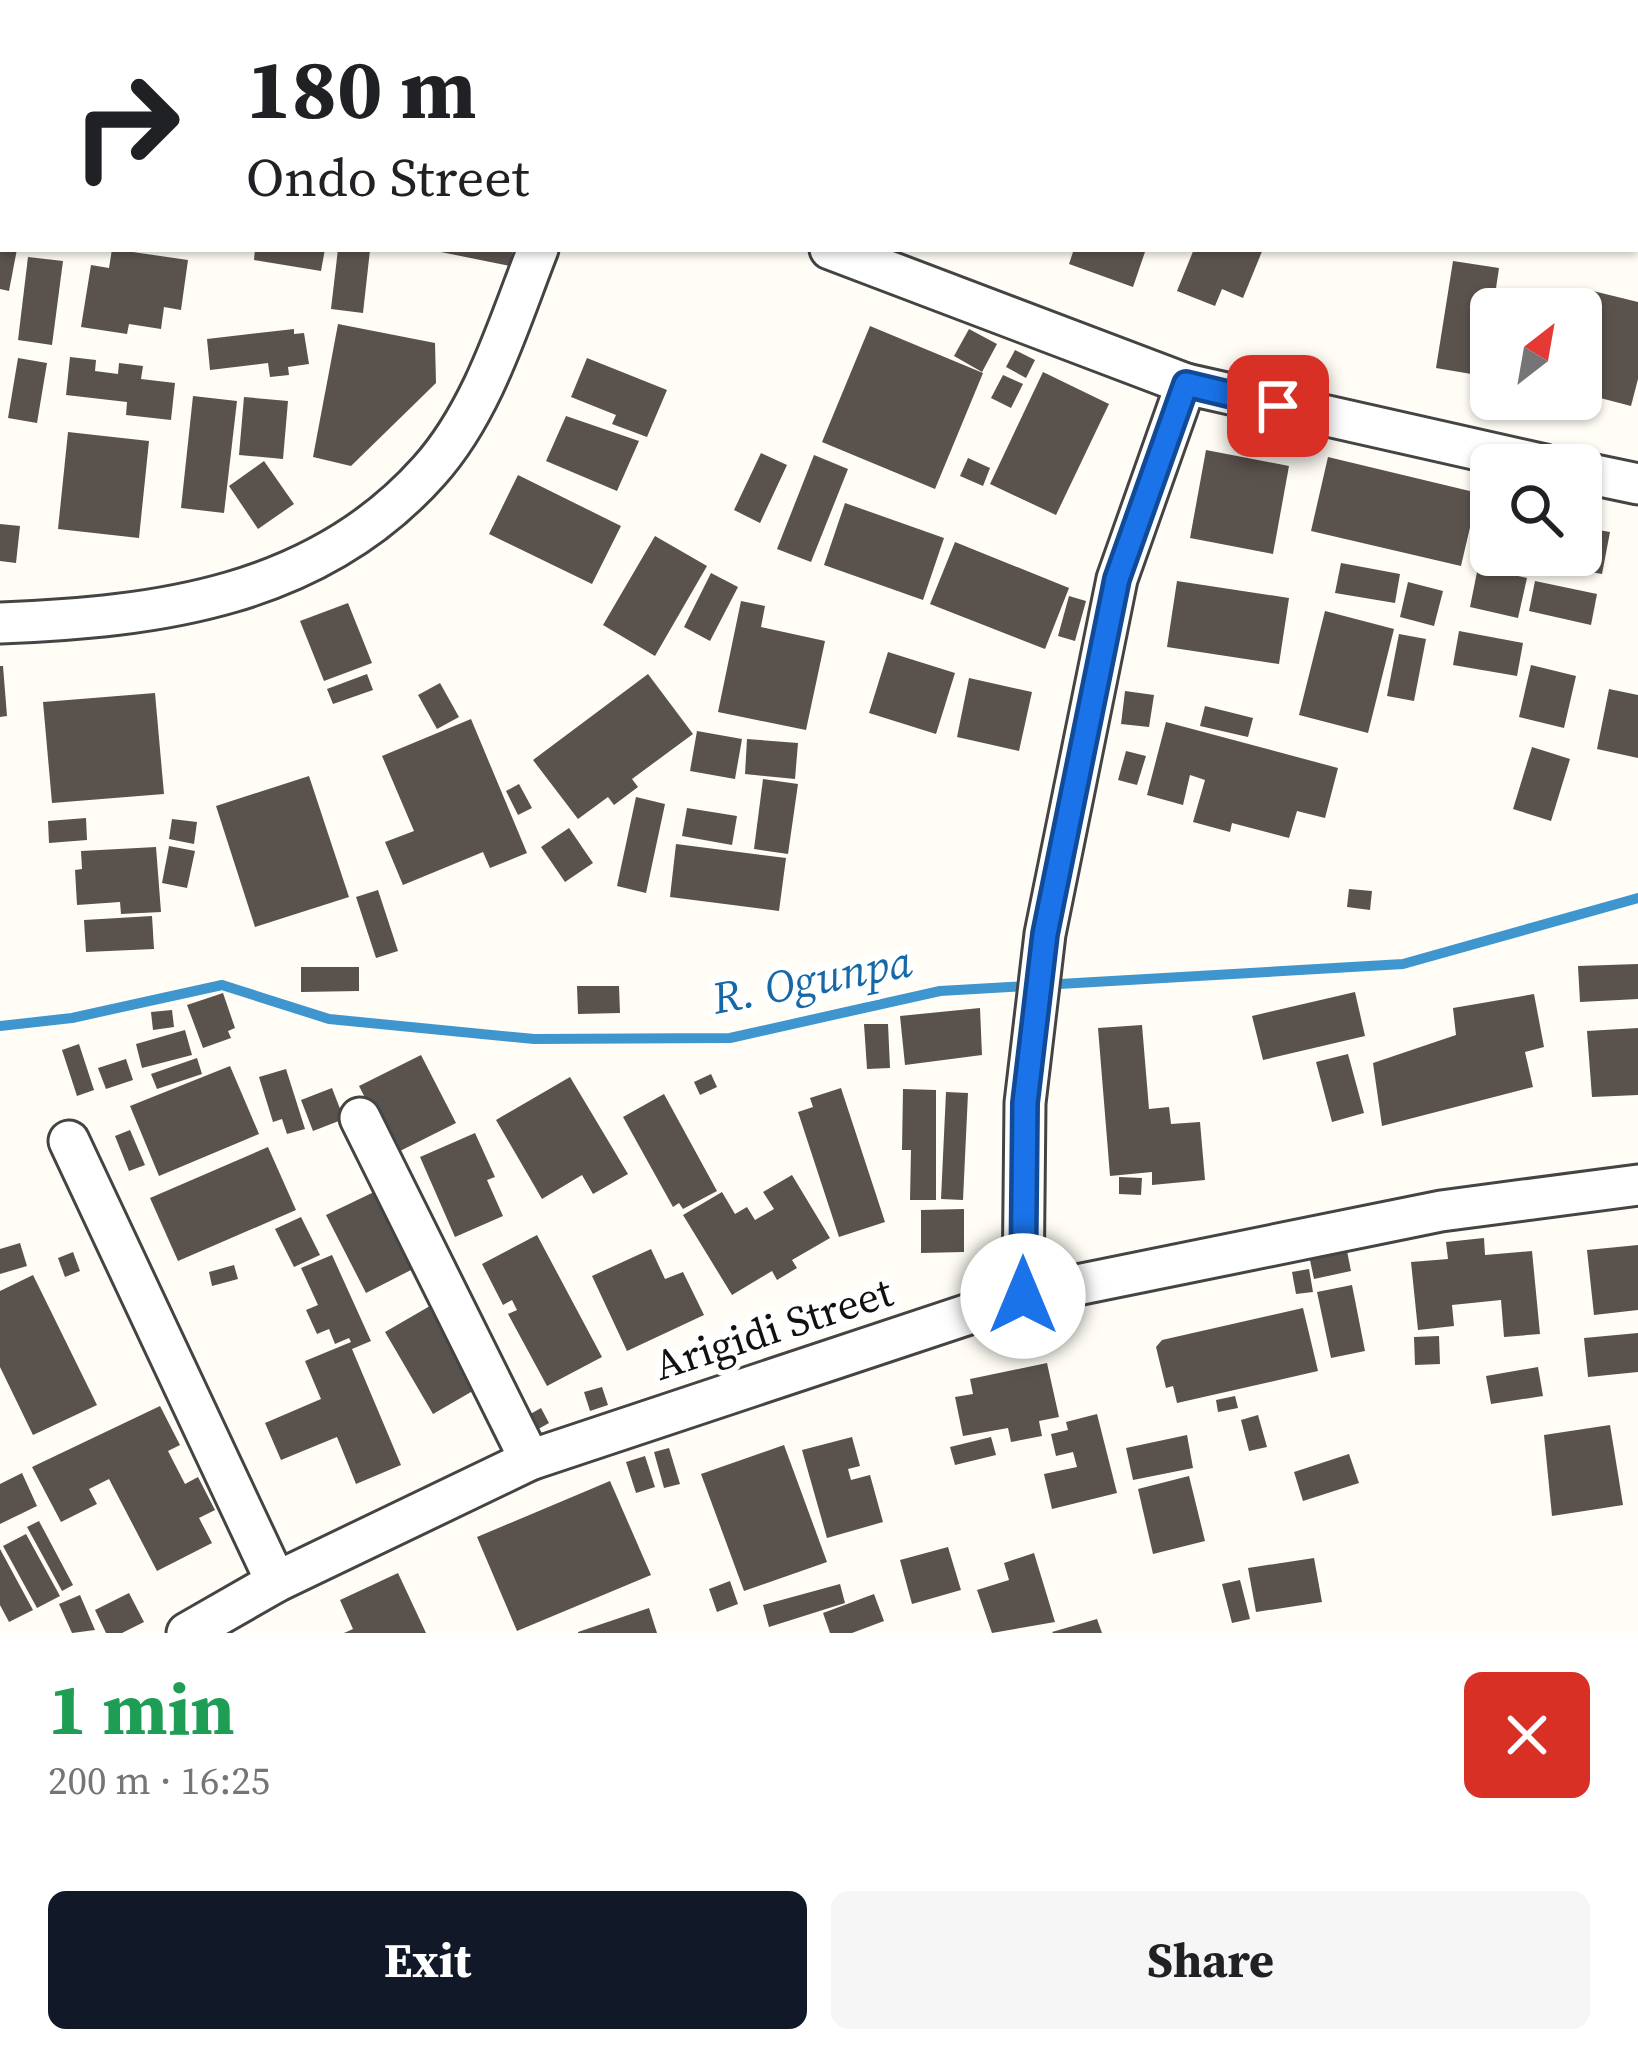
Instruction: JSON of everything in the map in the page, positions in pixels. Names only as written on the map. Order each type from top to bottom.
[{"type":"street","points":[[0,622],[100,619],[205,604],[301,566],[374,520],[430,471],[478,396],[537,252]]},
{"type":"street","points":[[838,252],[1186,384],[1470,448]]},
{"type":"street","points":[[1023,1296],[1025,1103],[1045,934],[1117,579],[1186,384]]},
{"type":"street","points":[[1602,476],[1638,484]]},
{"type":"street","points":[[360,1118],[530,1460]]},
{"type":"street","points":[[69,1141],[276,1582]]},
{"type":"street","name":"Arigidi Street","points":[[187,1633],[276,1582],[530,1460],[1023,1296],[1442,1211],[1638,1185]]},
{"type":"building","points":[[0,252],[16,252],[9,291],[0,289]]},
{"type":"building","points":[[112,252],[188,260],[181,310],[164,307],[161,329],[129,324],[127,334],[81,327],[91,265],[109,268]]},
{"type":"building","points":[[255,252],[324,252],[321,271],[254,260]]},
{"type":"building","points":[[338,252],[370,252],[363,313],[331,309]]},
{"type":"building","points":[[441,252],[512,252],[510,266]]},
{"type":"building","points":[[1073,252],[1145,252],[1133,287],[1069,264]]},
{"type":"building","points":[[1193,252],[1262,252],[1243,298],[1222,289],[1215,306],[1177,291]]},
{"type":"building","points":[[28,257],[63,261],[52,345],[18,340]]},
{"type":"building","points":[[1453,261],[1499,268],[1496,288],[1470,288],[1470,374],[1436,368]]},
{"type":"building","points":[[1602,293],[1638,302],[1638,379],[1631,406],[1602,398]]},
{"type":"building","points":[[338,324],[435,343],[436,383],[351,466],[313,457]]},
{"type":"building","points":[[870,326],[983,373],[935,489],[822,442]]},
{"type":"building","points":[[294,329],[294,334],[304,333],[309,364],[288,367],[289,375],[270,377],[268,363],[210,370],[207,339]]},
{"type":"building","points":[[969,329],[997,344],[982,372],[954,356]]},
{"type":"building","points":[[1015,350],[1035,360],[1026,378],[1006,367]]},
{"type":"building","points":[[70,357],[96,360],[95,371],[118,374],[119,363],[143,366],[141,379],[175,383],[171,420],[126,415],[127,402],[66,395]]},
{"type":"building","points":[[18,358],[47,363],[37,423],[8,418]]},
{"type":"building","points":[[587,358],[667,390],[647,437],[612,424],[616,415],[571,397]]},
{"type":"building","points":[[1043,372],[1109,404],[1056,515],[990,484]]},
{"type":"building","points":[[1003,375],[1023,384],[1011,408],[991,398]]},
{"type":"building","points":[[193,396],[237,401],[224,513],[181,508]]},
{"type":"building","points":[[244,397],[288,401],[283,459],[239,455]]},
{"type":"building","points":[[566,416],[639,441],[617,491],[546,461]]},
{"type":"building","points":[[68,432],[149,441],[139,538],[58,529]]},
{"type":"building","points":[[1206,450],[1289,466],[1273,554],[1190,538]]},
{"type":"building","points":[[761,453],[787,465],[760,523],[734,510]]},
{"type":"building","points":[[814,455],[848,469],[811,562],[777,549]]},
{"type":"building","points":[[1328,457],[1470,491],[1470,527],[1461,566],[1311,531]]},
{"type":"building","points":[[968,458],[990,468],[983,486],[960,476]]},
{"type":"building","points":[[264,461],[294,504],[258,529],[229,486]]},
{"type":"building","points":[[518,475],[621,526],[592,584],[489,534]]},
{"type":"building","points":[[845,503],[944,538],[923,600],[824,565]]},
{"type":"building","points":[[0,524],[20,526],[16,563],[0,561]]},
{"type":"building","points":[[1602,531],[1610,532],[1602,574]]},
{"type":"building","points":[[655,536],[707,566],[655,656],[603,625]]},
{"type":"building","points":[[955,542],[1069,588],[1045,649],[930,604]]},
{"type":"building","points":[[1341,563],[1400,574],[1395,603],[1335,593]]},
{"type":"building","points":[[711,573],[738,587],[710,641],[684,627]]},
{"type":"building","points":[[1476,576],[1527,578],[1518,618],[1470,607]]},
{"type":"building","points":[[1177,581],[1289,598],[1279,664],[1167,647]]},
{"type":"building","points":[[1535,581],[1597,594],[1591,625],[1529,611]]},
{"type":"building","points":[[1408,582],[1443,591],[1434,626],[1400,617]]},
{"type":"building","points":[[1069,596],[1086,601],[1075,641],[1058,636]]},
{"type":"building","points":[[741,601],[765,606],[761,627],[825,641],[806,730],[718,712]]},
{"type":"building","points":[[348,603],[372,663],[324,681],[300,621]]},
{"type":"building","points":[[1325,611],[1394,629],[1368,733],[1299,715]]},
{"type":"building","points":[[1459,631],[1523,643],[1517,676],[1453,665]]},
{"type":"building","points":[[1399,634],[1426,639],[1414,701],[1387,696]]},
{"type":"building","points":[[888,652],[955,673],[936,734],[869,713]]},
{"type":"building","points":[[1531,665],[1576,676],[1564,728],[1519,717]]},
{"type":"building","points":[[0,666],[7,716],[0,717]]},
{"type":"building","points":[[367,674],[373,690],[333,704],[327,689]]},
{"type":"building","points":[[648,674],[693,734],[632,779],[638,787],[614,805],[608,797],[578,819],[533,760]]},
{"type":"building","points":[[969,678],[1032,692],[1019,751],[957,737]]},
{"type":"building","points":[[440,683],[459,717],[437,729],[418,695]]},
{"type":"building","points":[[1609,689],[1638,695],[1638,758],[1597,749]]},
{"type":"building","points":[[1125,691],[1154,695],[1149,727],[1121,724]]},
{"type":"building","points":[[155,693],[164,794],[52,803],[43,702]]},
{"type":"building","points":[[1205,706],[1253,718],[1248,737],[1200,726]]},
{"type":"building","points":[[471,719],[527,853],[490,868],[483,852],[403,885],[385,842],[414,831],[382,756]]},
{"type":"building","points":[[1166,722],[1338,768],[1325,818],[1297,811],[1289,838],[1232,823],[1230,832],[1193,822],[1205,780],[1190,775],[1183,805],[1147,795]]},
{"type":"building","points":[[697,731],[742,739],[735,779],[690,771]]},
{"type":"building","points":[[747,739],[798,743],[795,779],[745,774]]},
{"type":"building","points":[[1532,747],[1570,759],[1551,821],[1513,809]]},
{"type":"building","points":[[1126,751],[1146,756],[1137,785],[1118,780]]},
{"type":"building","points":[[309,776],[349,897],[255,927],[216,806]]},
{"type":"building","points":[[763,779],[798,784],[788,854],[754,849]]},
{"type":"building","points":[[519,784],[532,808],[518,815],[506,791]]},
{"type":"building","points":[[636,797],[665,804],[646,893],[617,886]]},
{"type":"building","points":[[687,808],[737,816],[732,845],[682,836]]},
{"type":"building","points":[[86,818],[87,840],[49,843],[48,821]]},
{"type":"building","points":[[172,819],[197,822],[194,844],[169,839]]},
{"type":"building","points":[[569,828],[593,863],[565,882],[541,847]]},
{"type":"building","points":[[676,844],[786,858],[779,911],[670,897]]},
{"type":"building","points":[[169,846],[195,851],[187,888],[162,883]]},
{"type":"building","points":[[156,847],[161,912],[121,914],[120,902],[77,905],[75,870],[82,869],[81,851]]},
{"type":"building","points":[[1349,889],[1372,891],[1370,910],[1347,907]]},
{"type":"building","points":[[378,890],[398,951],[376,958],[356,897]]},
{"type":"building","points":[[152,916],[154,949],[86,952],[84,920]]},
{"type":"building","points":[[1638,964],[1638,999],[1580,1002],[1578,966]]},
{"type":"building","points":[[301,967],[359,967],[359,991],[301,992]]},
{"type":"building","points":[[577,986],[619,986],[620,1013],[578,1014]]},
{"type":"building","points":[[1355,992],[1365,1036],[1263,1060],[1252,1016]]},
{"type":"building","points":[[223,993],[235,1028],[228,1031],[231,1038],[203,1048],[187,1005]]},
{"type":"building","points":[[1534,994],[1544,1047],[1525,1052],[1533,1087],[1382,1126],[1373,1063],[1456,1035],[1453,1008]]},
{"type":"building","points":[[980,1008],[982,1055],[905,1065],[900,1016]]},
{"type":"building","points":[[172,1010],[174,1027],[153,1030],[151,1012]]},
{"type":"building","points":[[864,1024],[888,1024],[890,1068],[867,1069]]},
{"type":"building","points":[[1142,1025],[1149,1109],[1169,1107],[1171,1124],[1200,1122],[1205,1180],[1152,1185],[1152,1172],[1110,1176],[1098,1028]]},
{"type":"building","points":[[1638,1028],[1638,1095],[1592,1097],[1587,1031]]},
{"type":"building","points":[[185,1030],[192,1055],[142,1068],[136,1044]]},
{"type":"building","points":[[79,1044],[94,1090],[77,1096],[62,1050]]},
{"type":"building","points":[[1348,1054],[1364,1113],[1332,1122],[1316,1062]]},
{"type":"building","points":[[421,1055],[456,1123],[394,1154],[359,1086]]},
{"type":"building","points":[[197,1058],[202,1074],[157,1089],[151,1074]]},
{"type":"building","points":[[126,1059],[133,1080],[106,1089],[98,1068]]},
{"type":"building","points":[[230,1066],[259,1134],[159,1176],[130,1106]]},
{"type":"building","points":[[286,1069],[305,1129],[287,1134],[282,1119],[273,1122],[259,1077]]},
{"type":"building","points":[[711,1074],[717,1087],[700,1095],[694,1082]]},
{"type":"building","points":[[570,1077],[628,1174],[593,1194],[582,1175],[542,1199],[496,1120]]},
{"type":"building","points":[[332,1088],[344,1119],[313,1131],[301,1100]]},
{"type":"building","points":[[841,1088],[885,1222],[839,1237],[798,1112],[813,1107],[810,1098]]},
{"type":"building","points":[[903,1089],[936,1090],[936,1200],[910,1200],[911,1150],[902,1150]]},
{"type":"building","points":[[946,1092],[968,1093],[963,1200],[941,1199]]},
{"type":"building","points":[[664,1094],[717,1191],[683,1209],[679,1203],[673,1207],[623,1117]]},
{"type":"building","points":[[130,1130],[145,1165],[129,1171],[115,1136]]},
{"type":"building","points":[[475,1133],[495,1177],[487,1180],[503,1216],[455,1237],[420,1157]]},
{"type":"building","points":[[268,1147],[296,1210],[178,1261],[150,1198]]},
{"type":"building","points":[[792,1175],[830,1238],[792,1260],[797,1268],[777,1280],[772,1271],[732,1295],[683,1215],[722,1192],[735,1214],[747,1207],[755,1220],[774,1209],[763,1192]]},
{"type":"building","points":[[1119,1177],[1142,1178],[1141,1195],[1119,1194]]},
{"type":"building","points":[[374,1192],[413,1269],[366,1293],[326,1215]]},
{"type":"building","points":[[964,1209],[964,1252],[921,1253],[921,1210]]},
{"type":"building","points":[[301,1217],[320,1255],[294,1267],[275,1229]]},
{"type":"building","points":[[537,1235],[602,1357],[547,1386],[508,1314],[517,1310],[512,1300],[503,1305],[482,1264]]},
{"type":"building","points":[[1484,1238],[1485,1255],[1532,1251],[1540,1334],[1504,1337],[1501,1300],[1452,1305],[1454,1326],[1418,1330],[1411,1262],[1448,1259],[1446,1242]]},
{"type":"building","points":[[20,1243],[27,1266],[0,1274],[0,1249]]},
{"type":"building","points":[[1638,1245],[1638,1310],[1594,1315],[1587,1250]]},
{"type":"building","points":[[651,1249],[665,1279],[683,1272],[704,1315],[627,1351],[592,1276]]},
{"type":"building","points":[[1347,1251],[1351,1271],[1314,1279],[1310,1260]]},
{"type":"building","points":[[73,1252],[80,1271],[65,1277],[58,1258]]},
{"type":"building","points":[[332,1255],[371,1341],[352,1349],[401,1465],[356,1484],[337,1437],[281,1460],[265,1423],[321,1399],[305,1361],[351,1342],[349,1338],[335,1344],[329,1329],[317,1334],[306,1310],[318,1305],[301,1268]]},
{"type":"building","points":[[234,1265],[238,1279],[212,1286],[209,1272]]},
{"type":"building","points":[[1309,1269],[1313,1292],[1296,1294],[1292,1272]]},
{"type":"building","points":[[33,1275],[97,1405],[33,1435],[0,1367],[0,1291]]},
{"type":"building","points":[[1352,1285],[1365,1351],[1331,1358],[1317,1292]]},
{"type":"building","points":[[442,1299],[490,1381],[433,1414],[385,1332]]},
{"type":"building","points":[[1303,1308],[1318,1371],[1177,1403],[1173,1386],[1166,1388],[1156,1347],[1162,1340]]},
{"type":"building","points":[[1638,1333],[1638,1372],[1588,1377],[1584,1338]]},
{"type":"building","points":[[1439,1336],[1440,1364],[1415,1365],[1414,1337]]},
{"type":"building","points":[[1047,1363],[1059,1417],[1039,1421],[1042,1436],[1011,1442],[1008,1428],[963,1436],[955,1397],[973,1394],[970,1379]]},
{"type":"building","points":[[1538,1367],[1543,1396],[1491,1404],[1486,1376]]},
{"type":"building","points":[[602,1387],[608,1405],[590,1411],[584,1392]]},
{"type":"building","points":[[1235,1396],[1238,1408],[1218,1412],[1216,1400]]},
{"type":"building","points":[[160,1406],[180,1445],[168,1451],[185,1484],[198,1477],[215,1510],[199,1518],[212,1543],[157,1571],[109,1479],[89,1489],[97,1504],[61,1522],[32,1467]]},
{"type":"building","points":[[541,1408],[549,1423],[533,1432],[525,1417]]},
{"type":"building","points":[[1097,1414],[1117,1493],[1052,1509],[1044,1474],[1077,1467],[1073,1452],[1056,1456],[1051,1434],[1068,1430],[1066,1422]]},
{"type":"building","points":[[1258,1415],[1267,1447],[1249,1451],[1241,1420]]},
{"type":"building","points":[[1610,1425],[1623,1505],[1552,1516],[1544,1435]]},
{"type":"building","points":[[1187,1435],[1193,1468],[1133,1480],[1126,1448]]},
{"type":"building","points":[[852,1437],[860,1466],[848,1469],[851,1480],[870,1475],[883,1522],[827,1538],[802,1450]]},
{"type":"building","points":[[991,1437],[996,1455],[955,1465],[950,1447]]},
{"type":"building","points":[[784,1445],[827,1562],[744,1591],[701,1474]]},
{"type":"building","points":[[669,1448],[680,1484],[664,1488],[654,1452]]},
{"type":"building","points":[[1349,1454],[1359,1483],[1303,1501],[1294,1472]]},
{"type":"building","points":[[645,1456],[655,1487],[636,1493],[626,1462]]},
{"type":"building","points":[[22,1473],[37,1506],[0,1524],[0,1484]]},
{"type":"building","points":[[1189,1476],[1205,1541],[1153,1554],[1138,1489]]},
{"type":"building","points":[[610,1481],[651,1575],[517,1631],[477,1537]]},
{"type":"building","points":[[39,1521],[73,1585],[62,1591],[27,1527]]},
{"type":"building","points":[[26,1534],[60,1596],[37,1608],[3,1546]]},
{"type":"building","points":[[948,1547],[961,1590],[912,1604],[900,1560]]},
{"type":"building","points":[[0,1549],[33,1610],[9,1622],[0,1605]]},
{"type":"building","points":[[1034,1553],[1055,1622],[992,1633],[977,1590],[1009,1580],[1004,1563]]},
{"type":"building","points":[[1314,1558],[1322,1602],[1256,1612],[1248,1568]]},
{"type":"building","points":[[398,1573],[426,1633],[344,1633],[353,1629],[340,1600]]},
{"type":"building","points":[[1240,1580],[1250,1619],[1232,1623],[1222,1584]]},
{"type":"building","points":[[730,1581],[738,1604],[717,1612],[709,1589]]},
{"type":"building","points":[[840,1584],[845,1603],[769,1627],[763,1605]]},
{"type":"building","points":[[129,1593],[144,1622],[122,1633],[106,1633],[95,1610]]},
{"type":"building","points":[[874,1594],[884,1621],[852,1633],[830,1633],[823,1613]]},
{"type":"building","points":[[80,1595],[95,1630],[72,1633],[59,1604]]},
{"type":"building","points":[[649,1608],[657,1633],[578,1633],[578,1632]]},
{"type":"building","points":[[1097,1619],[1102,1633],[1052,1632]]},
{"type":"waterway","name":"R. Ogunpa","points":[[0,1026],[72,1018],[222,985],[329,1019],[534,1039],[730,1038],[940,991],[1403,964],[1638,898]]},
{"type":"route","points":[[1023,1296],[1025,1103],[1045,934],[1117,579],[1186,384],[1278,406]]}]
